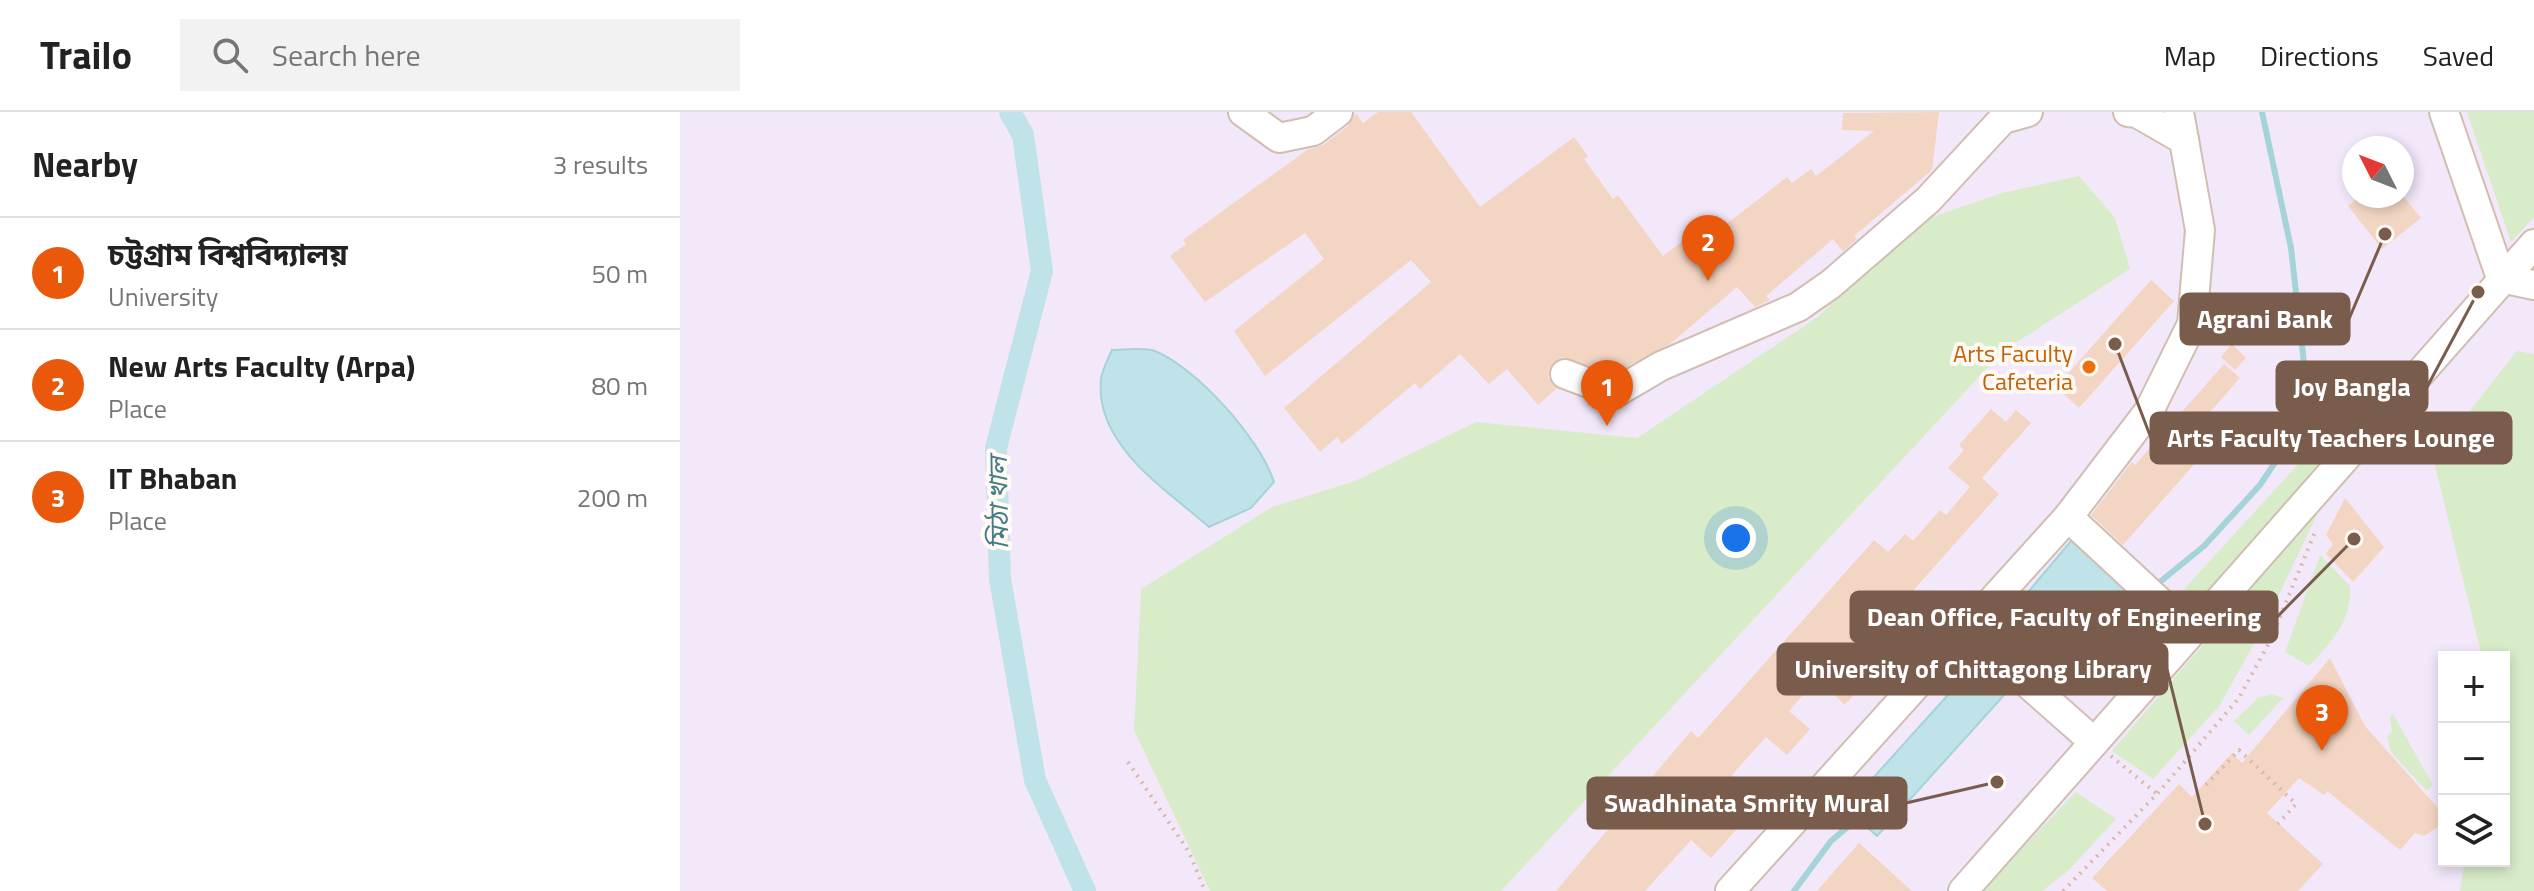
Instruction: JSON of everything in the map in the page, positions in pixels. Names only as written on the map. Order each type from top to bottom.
[{"type":"street","points":[[1243,112],[1279,138],[1313,131],[1338,112]]},
{"type":"street","points":[[1565,374],[1615,393],[1661,366],[1798,307],[1831,284],[1928,200],[2003,119],[2028,112]]},
{"type":"street","points":[[2128,112],[2137,113],[2184,140]]},
{"type":"street","points":[[1730,891],[2068,517],[2149,411],[2192,324],[2200,230],[2179,112]]},
{"type":"street","points":[[2444,112],[2501,278]]},
{"type":"street","points":[[1963,891],[2534,244]]},
{"type":"street","points":[[2501,278],[2534,285]]},
{"type":"street","points":[[2068,517],[2191,631]]},
{"type":"street","points":[[1966,629],[2094,742]]},
{"type":"path","points":[[2063,891],[2157,794],[2239,698],[2276,627],[2316,528]]},
{"type":"path","points":[[2094,742],[2157,794]]},
{"type":"path","points":[[2206,785],[2239,750],[2296,804],[2278,824]]},
{"type":"path","points":[[1128,762],[1189,852],[1205,891]]},
{"type":"shaded area","points":[[680,112],[2534,112],[2534,891],[680,891]]},
{"type":"green space","points":[[2467,112],[2534,112],[2534,217],[2511,242]]},
{"type":"green space","points":[[2079,176],[2115,218],[2130,269],[2003,351],[1501,891],[1210,891],[1134,730],[1141,589],[1272,507],[1355,481],[1476,422],[1637,438],[1819,316],[1912,224],[2002,193]]},
{"type":"green space","points":[[2517,351],[2534,354],[2534,891],[2460,891],[2464,867],[2510,867],[2510,651],[2481,651],[2433,458]]},
{"type":"green space","points":[[2364,392],[2380,410],[2194,615],[2176,598]]},
{"type":"green space","points":[[2321,506],[2267,620],[2220,705],[2153,779],[2112,751]]},
{"type":"green space","points":[[2320,555],[2350,586],[2350,598],[2339,630],[2309,666],[2285,652]]},
{"type":"green space","points":[[2271,694],[2283,698],[2249,735],[2234,721],[2258,698]]},
{"type":"green space","points":[[2393,714],[2433,785],[2427,791],[2391,752],[2387,737],[2392,731],[2390,717]]},
{"type":"green space","points":[[2076,792],[2116,819],[2068,871],[2042,891],[1981,891]]},
{"type":"water","points":[[1112,350],[1155,351],[1172,360],[1208,389],[1242,426],[1274,482],[1251,508],[1209,527],[1137,464],[1109,425],[1102,403],[1101,379]]},
{"type":"water","points":[[2071,541],[2149,607],[2075,694],[1997,629]]},
{"type":"water","points":[[1974,666],[2005,694],[1877,836],[1846,808]]},
{"type":"building","points":[[1378,112],[1411,112],[1480,207],[1574,137],[1588,156],[1584,159],[1613,199],[1618,195],[1663,256],[1717,215],[1725,225],[1787,177],[1792,183],[1811,169],[1816,176],[1874,131],[1842,130],[1843,113],[1939,112],[1932,170],[1854,236],[1857,239],[1843,251],[1833,239],[1766,296],[1770,300],[1755,307],[1737,287],[1670,344],[1613,374],[1562,357],[1549,369],[1548,377],[1557,388],[1538,405],[1507,369],[1489,384],[1460,354],[1420,389],[1415,383],[1342,444],[1337,437],[1320,452],[1284,408],[1431,282],[1411,260],[1265,376],[1234,331],[1324,259],[1305,233],[1205,302],[1170,256],[1186,244],[1183,240],[1217,215],[1307,150],[1323,145],[1348,126],[1356,113],[1363,123]]},
{"type":"building","points":[[2350,208],[2413,208],[2421,218],[2382,249]]},
{"type":"building","points":[[2151,280],[2174,301],[2079,408],[2056,387]]},
{"type":"building","points":[[2232,344],[2246,358],[2235,370],[2221,357]]},
{"type":"building","points":[[2224,364],[2240,378],[2203,420],[2220,435],[2123,545],[2091,515],[2132,462],[2135,465]]},
{"type":"building","points":[[1991,409],[2006,422],[2016,410],[2031,423],[1982,478],[1999,494],[1911,593],[1915,596],[1897,617],[1886,607],[1861,635],[1886,658],[1845,705],[1817,679],[1789,711],[1810,729],[1787,755],[1766,737],[1732,775],[1762,801],[1711,858],[1691,840],[1645,891],[1556,891],[1691,731],[1698,738],[1874,540],[1888,552],[1905,534],[1913,541],[1940,510],[1946,515],[1970,487],[1948,468],[1964,450],[1959,445]]},
{"type":"building","points":[[2345,498],[2384,547],[2353,582],[2326,554],[2333,544],[2326,535]]},
{"type":"building","points":[[2330,658],[2365,726],[2438,808],[2438,827],[2424,836],[2415,833],[2400,850],[2327,791],[2324,795],[2299,778],[2267,813],[2323,864],[2298,891],[2107,891],[2092,878],[2179,784],[2192,797],[2232,753],[2242,763]]},
{"type":"building","points":[[1859,843],[1912,891],[1817,891]]},
{"type":"waterway","name":"মিঠা খাল","points":[[1010,112],[1023,135],[1042,271],[996,448],[1000,579],[1035,780],[1085,891]]},
{"type":"waterway","points":[[2155,586],[2204,546],[2260,485],[2278,458],[2305,372],[2291,248],[2262,112]]},
{"type":"waterway","points":[[1794,891],[1831,841],[1864,813]]},
{"type":"place","name":"Agrani Bank","points":[[2385,234]]},
{"type":"place","name":"New Arts Faculty (Arpa)","points":[[1708,281]]},
{"type":"place","name":"Joy Bangla","points":[[2478,292]]},
{"type":"place","name":"Arts Faculty Teachers Lounge","points":[[2115,344]]},
{"type":"place","name":"Arts Faculty Cafeteria","points":[[2089,367]]},
{"type":"place","name":"চট্টগ্রাম বিশ্ববিদ্যালয়","points":[[1607,426]]},
{"type":"place","name":"Dean Office, Faculty of Engineering","points":[[2354,539]]},
{"type":"place","name":"IT Bhaban","points":[[2322,751]]},
{"type":"place","name":"Swadhinata Smrity Mural","points":[[1997,782]]},
{"type":"place","name":"University of Chittagong Library","points":[[2205,824]]}]
